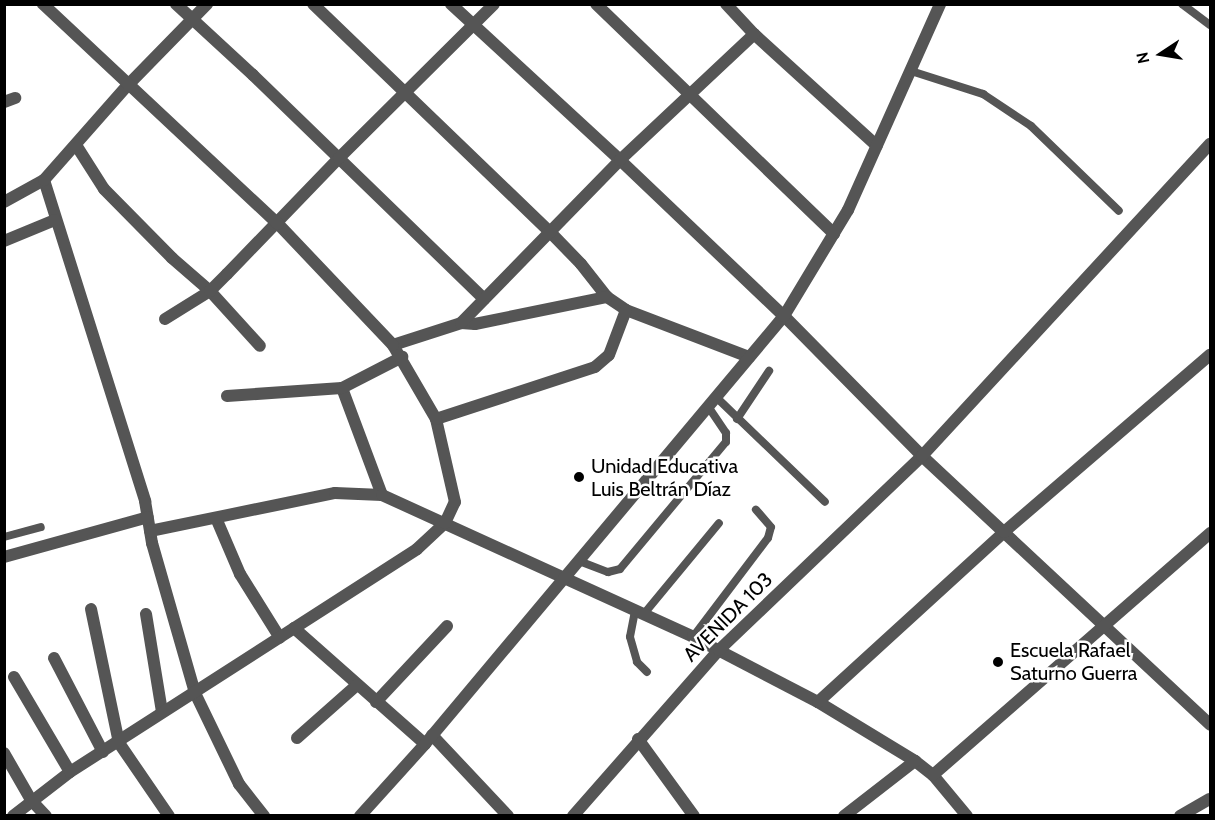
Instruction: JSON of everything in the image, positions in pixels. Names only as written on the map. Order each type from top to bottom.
[{"type":"street","points":[[13,816],[70,772],[119,743],[162,712],[417,549],[445,523],[455,502],[436,419],[393,345],[278,224],[127,86],[44,4]]},
{"type":"street","points":[[176,4],[484,299]]},
{"type":"street","points":[[4,202],[44,180],[127,86],[207,4]]},
{"type":"street","points":[[313,4],[582,264],[607,297],[626,310],[749,357]]},
{"type":"street","points":[[451,4],[784,316],[922,456],[1210,725]]},
{"type":"street","points":[[165,319],[210,291],[278,224],[339,158],[494,4]]},
{"type":"street","points":[[597,4],[687,94],[834,234]]},
{"type":"street","points":[[726,4],[754,34],[878,146]]},
{"type":"street","points":[[360,816],[429,739],[784,316],[848,210],[940,4]]},
{"type":"street","points":[[461,323],[620,160],[687,94],[754,34]]},
{"type":"street","name":"AVENIDA 103","points":[[573,816],[638,739],[719,650],[922,456],[1210,144]]},
{"type":"street","points":[[76,145],[104,189],[172,258],[210,291],[260,346]]},
{"type":"street","points":[[44,180],[148,517],[195,693],[240,784],[264,816]]},
{"type":"street","points":[[4,241],[55,220]]},
{"type":"street","points":[[393,345],[461,323],[486,322],[607,297]]},
{"type":"street","points":[[436,419],[595,367],[609,355],[626,310]]},
{"type":"street","points":[[818,702],[1004,532],[1210,354]]},
{"type":"street","points":[[226,396],[342,388],[402,357]]},
{"type":"street","points":[[342,388],[382,495]]},
{"type":"street","points":[[150,531],[335,493],[382,495],[693,637],[818,702],[915,761],[933,775],[967,816]]},
{"type":"street","points":[[4,557],[148,517]]},
{"type":"street","points":[[216,518],[240,574],[280,638]]},
{"type":"street","points":[[933,775],[1210,533]]},
{"type":"street","points":[[91,609],[119,743],[169,816]]},
{"type":"street","points":[[146,614],[162,712]]},
{"type":"street","points":[[376,702],[447,626]]},
{"type":"street","points":[[294,628],[376,702],[429,739],[508,816]]},
{"type":"street","points":[[54,658],[103,752]]},
{"type":"street","points":[[14,677],[70,772]]},
{"type":"street","points":[[297,738],[357,685]]},
{"type":"street","points":[[638,739],[694,816]]},
{"type":"street","points":[[4,753],[31,800],[46,816]]},
{"type":"street","points":[[844,816],[915,761]]},
{"type":"street","points":[[1180,816],[1210,799]]},
{"type":"lane","points":[[1182,4],[1210,25]]},
{"type":"lane","points":[[911,71],[983,94],[1031,126],[1119,211]]},
{"type":"lane","points":[[737,419],[769,371]]},
{"type":"lane","points":[[712,402],[737,419],[825,502]]},
{"type":"lane","points":[[579,561],[608,572],[620,569],[726,441],[726,433],[712,402]]},
{"type":"lane","points":[[693,637],[768,538],[771,527],[756,510]]},
{"type":"lane","points":[[647,672],[637,662],[630,637],[639,613],[719,523]]},
{"type":"lane","points":[[4,537],[40,527]]},
{"type":"place","name":"Unidad Educativa Luis Beltrán Díaz","points":[[579,477]]},
{"type":"place","name":"Escuela Rafael Saturno Guerra","points":[[998,662]]}]
